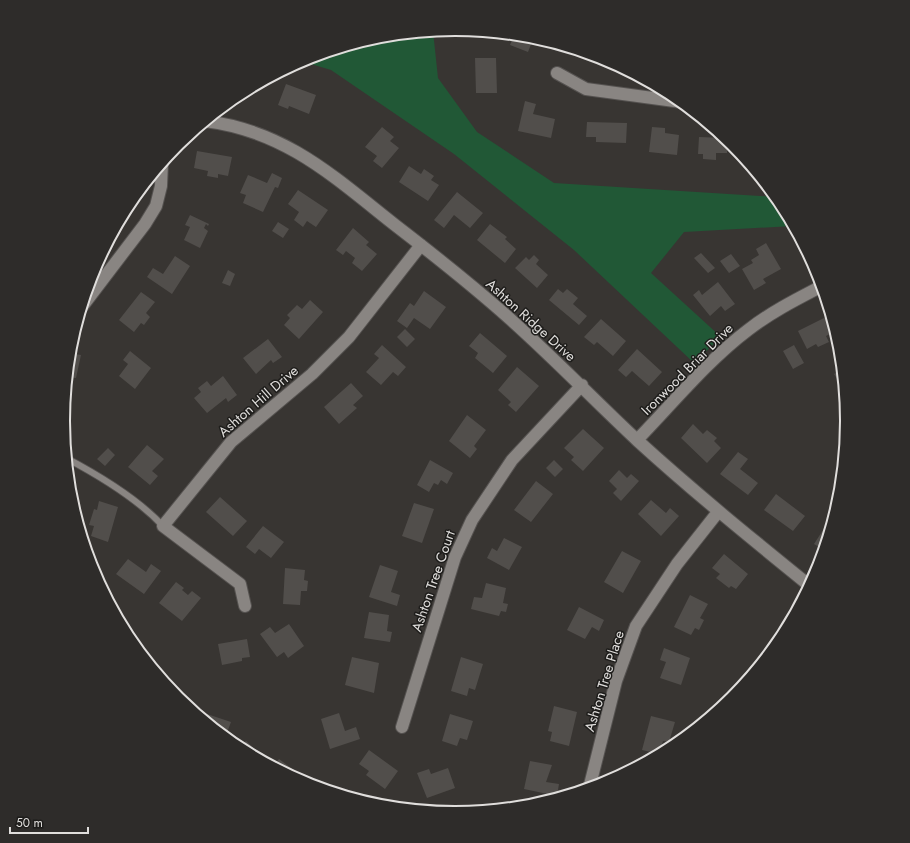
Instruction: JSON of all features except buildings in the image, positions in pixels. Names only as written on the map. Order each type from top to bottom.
[{"type":"street","points":[[557,72],[586,89],[667,100]]},
{"type":"street","name":"Ashton Ridge Drive","points":[[213,122],[226,124],[279,142],[315,162],[421,245],[508,317],[582,385],[638,440],[718,512],[805,582]]},
{"type":"street","points":[[91,294],[145,224],[156,206],[161,186],[162,171]]},
{"type":"street","name":"Ashton Hill Drive","points":[[163,526],[231,442],[312,374],[348,337],[421,245]]},
{"type":"street","name":"Ironwood Briar Drive","points":[[638,440],[711,363],[748,329],[792,301],[817,289]]},
{"type":"street","name":"Ashton Tree Court","points":[[402,727],[455,557],[472,520],[512,460],[582,385]]},
{"type":"street","name":"Ashton Tree Place","points":[[591,783],[616,681],[636,626],[677,564],[718,512]]},
{"type":"street","points":[[163,526],[240,584],[245,606]]},
{"type":"lane","points":[[72,461],[98,476],[152,514],[163,526]]},
{"type":"green space","points":[[434,37],[438,78],[477,132],[554,183],[768,197],[787,226],[684,232],[651,273],[721,337],[694,363],[574,250],[454,154],[331,70],[310,64],[331,56],[380,43]]}]
